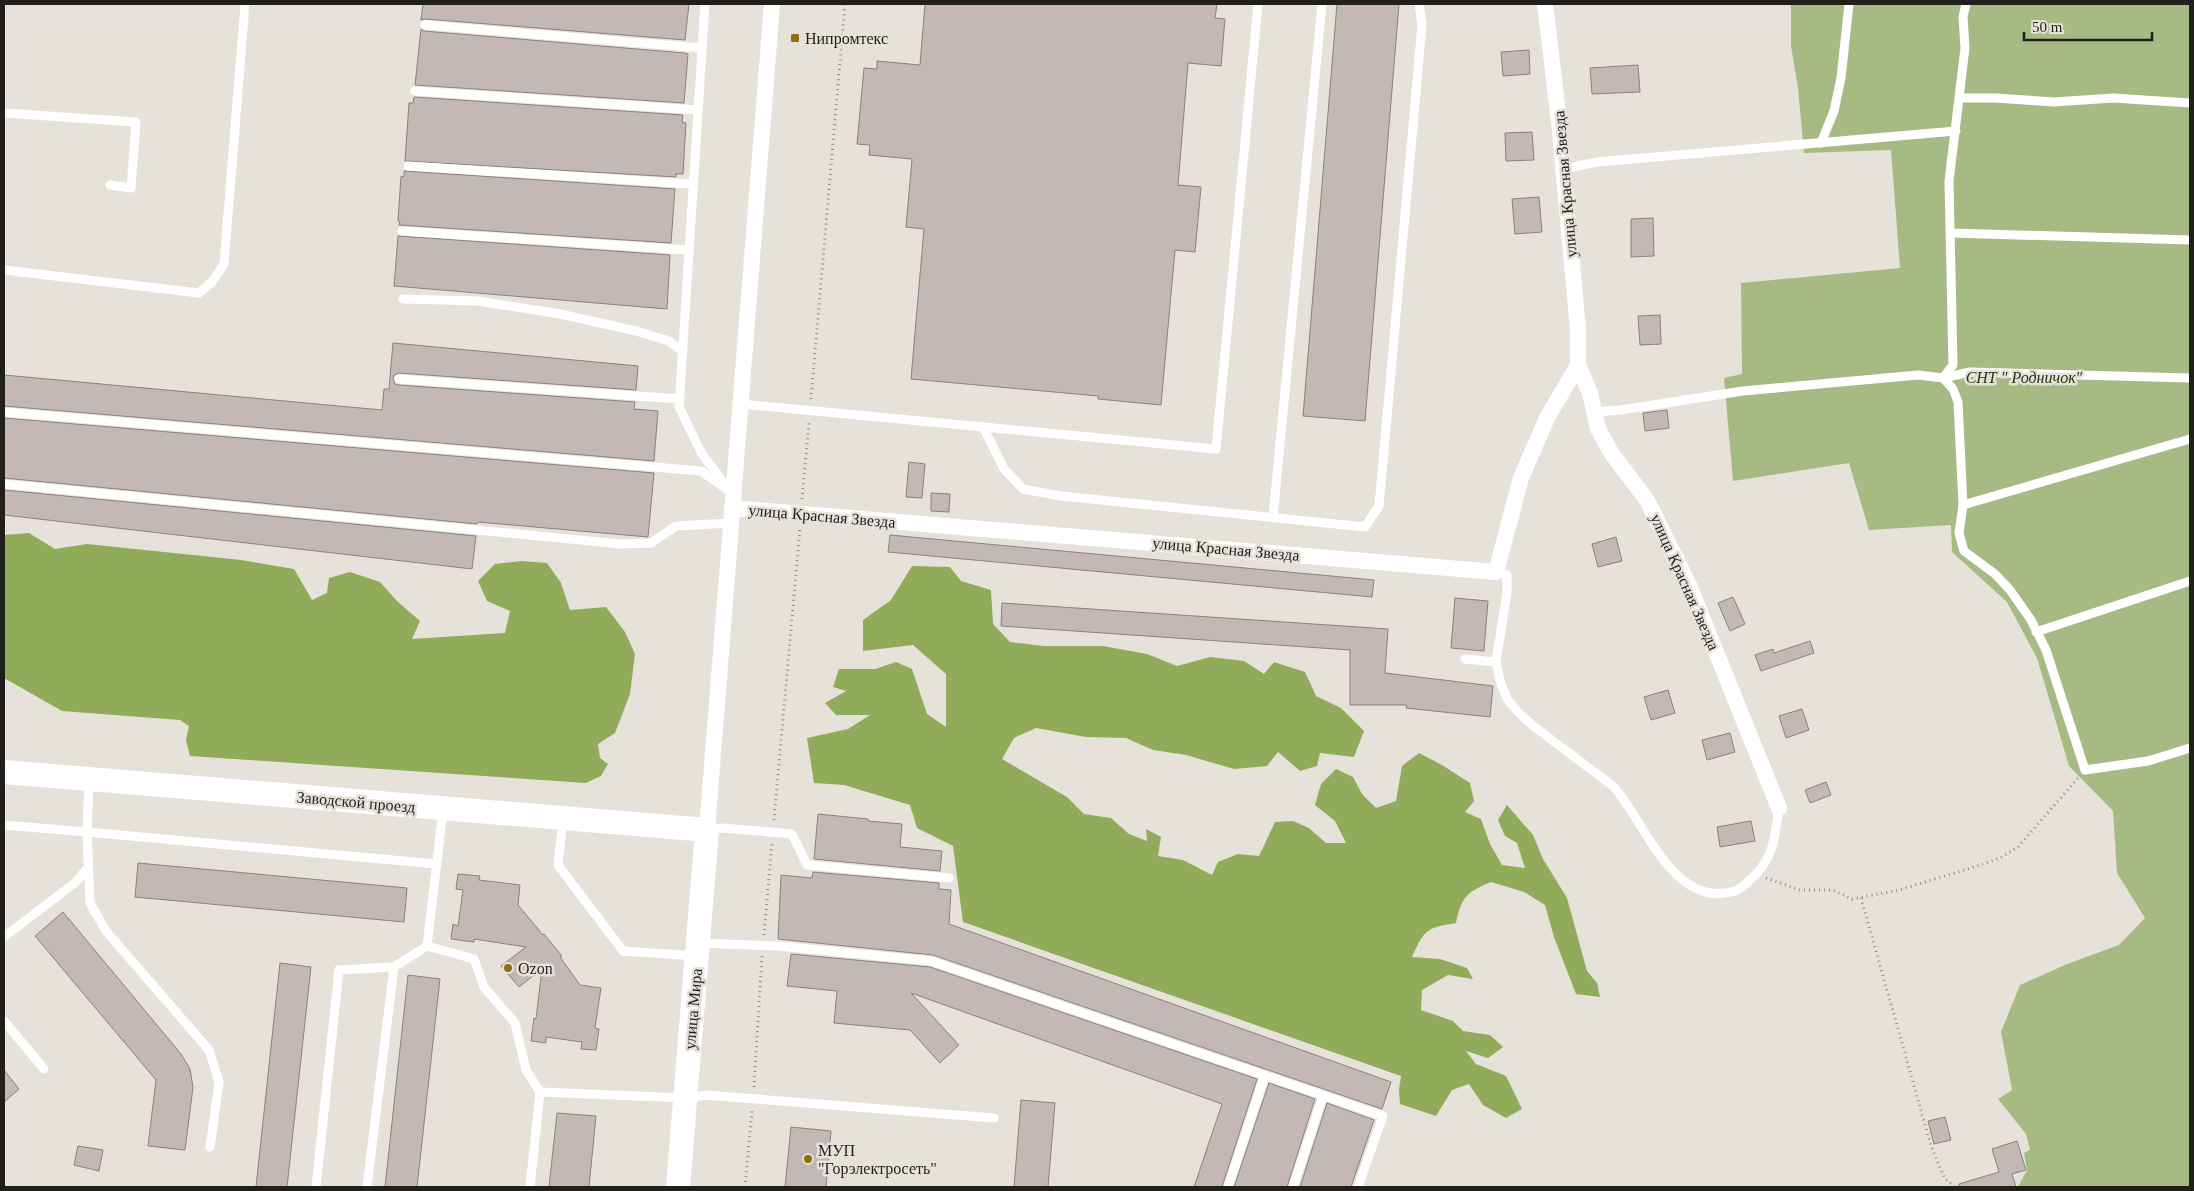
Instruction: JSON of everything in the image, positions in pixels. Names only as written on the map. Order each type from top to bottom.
[{"type":"main road","name":"Заводской проезд","points":[[4,772],[443,810],[707,830]]},
{"type":"main road","name":"улица Мира","points":[[678,1187],[707,830]]},
{"type":"street","points":[[707,830],[772,4]]},
{"type":"street","name":"улица Красная Звезда","points":[[1545,4],[1564,169],[1578,329],[1578,365],[1590,393],[1598,429],[1612,454],[1647,500],[1689,585],[1779,808]]},
{"type":"street","points":[[1496,572],[1521,478],[1547,418],[1578,365]]},
{"type":"street","name":"улица Красная Звезда","points":[[732,508],[1496,572]]},
{"type":"lane","points":[[4,270],[199,293],[212,282],[224,264],[245,4]]},
{"type":"lane","points":[[705,4],[680,407],[702,454],[732,508]]},
{"type":"lane","points":[[740,404],[1216,449],[1258,4]]},
{"type":"lane","points":[[1273,518],[1322,4]]},
{"type":"lane","points":[[983,427],[1004,469],[1023,489],[1061,496],[1365,527],[1378,506],[1422,25],[1419,4]]},
{"type":"lane","points":[[1821,143],[1834,111],[1841,78],[1850,4]]},
{"type":"lane","points":[[1943,378],[1953,365],[1949,181],[1965,48],[1963,17],[1966,4]]},
{"type":"lane","points":[[425,25],[702,48]]},
{"type":"lane","points":[[415,91],[698,110]]},
{"type":"lane","points":[[1960,98],[1996,98],[2054,102],[2113,98],[2190,104]]},
{"type":"lane","points":[[4,113],[136,122],[131,188],[110,185]]},
{"type":"lane","points":[[1564,169],[1597,162],[1956,131]]},
{"type":"lane","points":[[408,166],[694,184]]},
{"type":"lane","points":[[402,231],[689,250]]},
{"type":"lane","points":[[1951,233],[2190,240]]},
{"type":"lane","points":[[403,299],[478,301],[560,314],[660,338],[669,341],[683,352]]},
{"type":"lane","points":[[1594,412],[1621,410],[1743,391],[1918,375],[1943,378],[1970,372],[2190,378]]},
{"type":"lane","points":[[1943,378],[1953,389],[1958,402],[1963,505],[1959,533],[1964,551],[1995,574],[2010,590],[2046,650],[2085,770],[2148,762],[2190,748]]},
{"type":"lane","points":[[399,379],[680,399]]},
{"type":"lane","points":[[4,412],[701,471],[732,508]]},
{"type":"lane","points":[[1963,505],[2190,439]]},
{"type":"lane","points":[[4,484],[621,544],[651,544],[676,526],[732,508]]},
{"type":"lane","points":[[1496,572],[1507,575],[1507,592],[1496,662],[1508,700],[1532,724],[1613,786],[1625,799],[1662,858],[1690,887],[1708,893],[1726,894],[1740,890],[1766,864],[1774,845],[1779,808]]},
{"type":"lane","points":[[2036,632],[2190,581]]},
{"type":"lane","points":[[1465,659],[1496,662]]},
{"type":"lane","points":[[89,780],[87,832],[90,903],[106,931],[209,1050],[219,1082],[210,1147]]},
{"type":"lane","points":[[427,946],[443,810]]},
{"type":"lane","points":[[563,819],[558,865],[623,951],[698,950],[763,946],[931,961],[1383,1116],[1358,1187]]},
{"type":"lane","points":[[4,825],[436,864]]},
{"type":"lane","points":[[707,830],[723,828],[792,834],[807,865],[949,878]]},
{"type":"lane","points":[[4,937],[76,882],[88,867]]},
{"type":"lane","points":[[316,1187],[340,970],[394,967],[427,946],[474,959],[484,987],[515,1023],[526,1070],[540,1092],[530,1187]]},
{"type":"lane","points":[[367,1187],[394,967]]},
{"type":"lane","points":[[4,1021],[44,1069]]},
{"type":"lane","points":[[1228,1187],[1265,1075]]},
{"type":"lane","points":[[540,1092],[686,1098],[706,1095],[994,1118]]},
{"type":"lane","points":[[1293,1187],[1323,1096]]},
{"type":"path","points":[[810,406],[845,4]]},
{"type":"path","points":[[744,1187],[753,1099],[772,832],[810,416]]},
{"type":"path","points":[[1757,874],[1800,890],[1833,890],[1852,899],[1899,890],[2000,858],[2018,847],[2034,831],[2085,770]]},
{"type":"path","points":[[1861,898],[1931,1146],[1944,1179],[1955,1187]]},
{"type":"green space","name":"СНТ \" Родничок\"","points":[[1791,4],[2190,4],[2190,1187],[2018,1187],[2027,1170],[2024,1153],[2030,1150],[2026,1134],[1998,1099],[2012,1090],[2001,1032],[2020,985],[2067,964],[2119,945],[2145,918],[2117,873],[2113,811],[2069,766],[2037,658],[2007,602],[1952,552],[1951,525],[1869,530],[1849,463],[1733,481],[1724,378],[1742,374],[1741,283],[1900,268],[1891,150],[1804,153],[1798,88],[1791,46]]},
{"type":"green space","points":[[29,533],[55,549],[87,544],[241,560],[294,569],[312,600],[327,593],[329,578],[350,572],[380,582],[397,601],[420,621],[412,639],[505,633],[510,611],[487,601],[478,581],[495,564],[522,561],[547,563],[561,583],[570,610],[606,607],[625,632],[635,654],[630,694],[615,733],[598,744],[600,758],[608,764],[601,776],[586,783],[190,756],[186,740],[189,726],[180,720],[62,711],[4,678],[4,535]]},
{"type":"green space","points":[[912,566],[950,567],[961,581],[991,590],[993,624],[1010,642],[1044,646],[1103,646],[1147,654],[1177,666],[1210,657],[1244,661],[1264,674],[1274,662],[1305,672],[1316,696],[1341,708],[1364,731],[1354,757],[1320,753],[1317,766],[1300,771],[1278,752],[1267,766],[1234,769],[1186,755],[1153,750],[1126,738],[1086,737],[1036,728],[1014,738],[1002,759],[1067,797],[1084,814],[1111,818],[1129,834],[1147,841],[1146,829],[1161,837],[1158,856],[1183,860],[1212,875],[1218,862],[1238,854],[1259,856],[1275,822],[1293,821],[1309,828],[1326,843],[1346,843],[1335,821],[1315,805],[1321,784],[1336,769],[1353,777],[1362,794],[1376,808],[1396,801],[1402,766],[1419,753],[1470,783],[1474,801],[1465,812],[1481,819],[1490,844],[1502,865],[1525,868],[1517,843],[1505,836],[1498,820],[1507,805],[1533,835],[1543,859],[1567,898],[1587,971],[1597,983],[1600,997],[1576,994],[1554,937],[1545,905],[1524,892],[1491,882],[1466,896],[1460,907],[1456,923],[1438,926],[1428,931],[1420,941],[1412,957],[1440,959],[1467,968],[1473,979],[1448,975],[1422,990],[1421,1010],[1453,1021],[1463,1031],[1490,1035],[1503,1047],[1488,1058],[1466,1051],[1476,1064],[1506,1076],[1522,1109],[1506,1118],[1483,1105],[1469,1084],[1452,1090],[1436,1116],[1400,1104],[1401,1076],[963,922],[953,846],[917,828],[910,805],[844,785],[814,783],[807,738],[848,729],[870,715],[836,715],[825,703],[846,691],[833,687],[839,669],[875,669],[896,662],[912,669],[927,714],[946,727],[946,674],[913,645],[863,651],[863,620],[891,600]]},
{"type":"building","points":[[423,4],[689,4],[685,40],[421,20]]},
{"type":"building","points":[[925,4],[1217,4],[1215,18],[1225,19],[1221,66],[1188,63],[1178,185],[1201,187],[1195,252],[1175,250],[1161,405],[1098,399],[1098,396],[911,379],[924,229],[906,227],[912,159],[869,155],[870,145],[857,144],[864,68],[877,69],[877,61],[920,65]]},
{"type":"building","points":[[1337,4],[1399,4],[1365,421],[1303,416]]},
{"type":"building","points":[[421,29],[424,31],[688,54],[684,103],[415,85]]},
{"type":"building","points":[[1529,50],[1530,74],[1503,76],[1501,52]]},
{"type":"building","points":[[1638,65],[1640,92],[1592,94],[1590,68]]},
{"type":"building","points":[[414,97],[683,115],[682,122],[686,123],[683,174],[676,174],[676,177],[405,161],[409,103],[413,103]]},
{"type":"building","points":[[1532,132],[1534,160],[1506,161],[1505,133]]},
{"type":"building","points":[[404,171],[675,189],[671,243],[399,225],[401,176],[404,177]]},
{"type":"building","points":[[1539,197],[1542,232],[1515,234],[1512,199]]},
{"type":"building","points":[[1653,218],[1654,256],[1631,257],[1631,219]]},
{"type":"building","points":[[398,236],[670,255],[667,309],[394,286]]},
{"type":"building","points":[[1660,315],[1661,344],[1640,345],[1638,316]]},
{"type":"building","points":[[393,343],[638,366],[636,390],[399,373],[394,375],[393,379],[395,384],[399,385],[635,402],[634,409],[658,411],[654,461],[4,406],[4,375],[382,410],[384,389],[389,389]]},
{"type":"building","points":[[1667,410],[1669,428],[1645,431],[1643,413]]},
{"type":"building","points":[[4,418],[654,473],[648,537],[478,522],[477,524],[4,478]]},
{"type":"building","points":[[909,462],[925,464],[922,498],[906,497]]},
{"type":"building","points":[[4,490],[476,536],[472,569],[4,515]]},
{"type":"building","points":[[931,493],[950,494],[949,512],[931,511]]},
{"type":"building","points":[[890,535],[1374,580],[1372,597],[888,552]]},
{"type":"building","points":[[1616,537],[1622,561],[1598,567],[1592,544]]},
{"type":"building","points":[[1733,597],[1745,624],[1730,631],[1718,603]]},
{"type":"building","points":[[1455,598],[1488,601],[1484,651],[1451,648]]},
{"type":"building","points":[[1002,603],[1388,629],[1385,673],[1493,686],[1490,717],[1406,708],[1407,705],[1350,705],[1350,650],[1001,626]]},
{"type":"building","points":[[1810,641],[1814,653],[1761,671],[1755,655],[1773,649],[1774,653]]},
{"type":"building","points":[[1668,690],[1675,713],[1651,720],[1644,697]]},
{"type":"building","points":[[1802,709],[1809,730],[1786,738],[1779,716]]},
{"type":"building","points":[[1730,733],[1735,752],[1707,760],[1702,740]]},
{"type":"building","points":[[1826,782],[1831,795],[1810,803],[1805,790]]},
{"type":"building","points":[[818,814],[902,824],[900,847],[942,851],[940,871],[814,859]]},
{"type":"building","points":[[1751,821],[1755,841],[1720,847],[1717,827]]},
{"type":"building","points":[[138,863],[407,888],[404,922],[135,897]]},
{"type":"building","points":[[813,872],[939,883],[939,889],[951,890],[949,924],[1391,1082],[1382,1109],[933,955],[778,939],[781,875],[812,878]]},
{"type":"building","points":[[458,874],[480,876],[479,880],[520,885],[518,905],[562,956],[560,957],[580,985],[601,988],[595,1028],[599,1029],[596,1050],[581,1049],[582,1042],[546,1037],[546,1043],[531,1041],[534,1018],[536,1019],[542,969],[519,987],[501,966],[526,947],[474,939],[474,942],[451,939],[453,924],[458,926],[463,890],[456,889]]},
{"type":"building","points":[[63,912],[181,1054],[190,1069],[193,1087],[185,1150],[148,1146],[156,1080],[35,936]]},
{"type":"building","points":[[791,954],[930,967],[1257,1079],[1222,1187],[1194,1187],[1222,1104],[911,993],[959,1045],[940,1063],[910,1030],[834,1023],[837,991],[787,986]]},
{"type":"building","points":[[280,963],[311,967],[287,1187],[256,1187]]},
{"type":"building","points":[[408,975],[440,979],[417,1187],[385,1187]]},
{"type":"building","points":[[4,1070],[19,1089],[4,1102]]},
{"type":"building","points":[[1269,1083],[1315,1099],[1287,1187],[1234,1187]]},
{"type":"building","points":[[1021,1100],[1055,1103],[1048,1187],[1014,1187]]},
{"type":"building","points":[[1327,1103],[1374,1120],[1351,1187],[1300,1187]]},
{"type":"building","points":[[557,1113],[596,1116],[589,1187],[549,1187]]},
{"type":"building","points":[[1945,1117],[1951,1140],[1934,1144],[1928,1121]]},
{"type":"building","name":"МУП \"Горэлектросеть\"","points":[[791,1127],[831,1131],[826,1187],[785,1187]]},
{"type":"building","points":[[2017,1141],[2026,1170],[2012,1174],[2016,1187],[1959,1187],[1959,1184],[1999,1172],[1992,1149]]},
{"type":"building","points":[[78,1146],[103,1150],[99,1171],[74,1165]]},
{"type":"place","name":"Нипромтекс","points":[[795,38]]},
{"type":"place","name":"Ozon","points":[[508,968]]},
{"type":"place","name":"МУП \"Горэлектросеть\"","points":[[808,1159]]}]
